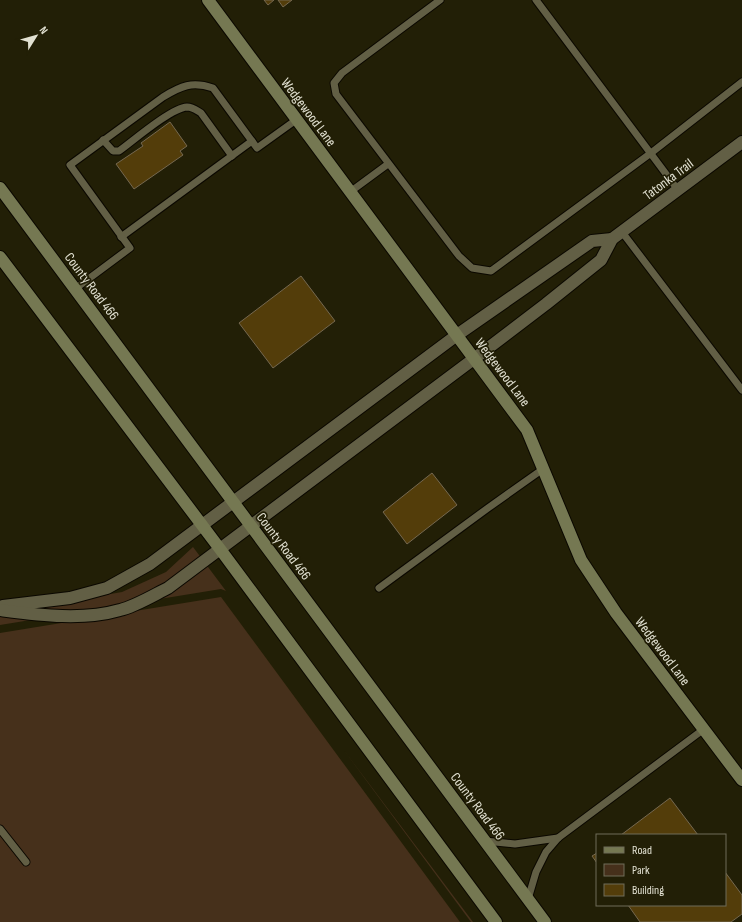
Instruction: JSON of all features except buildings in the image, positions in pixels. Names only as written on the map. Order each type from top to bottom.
[{"type":"main road","name":"Wedgewood Lane","points":[[208,0],[527,430],[581,560],[616,613],[742,780]]},
{"type":"main road","name":"County Road 466","points":[[0,188],[545,922]]},
{"type":"main road","points":[[0,257],[220,549],[496,922]]},
{"type":"street","name":"Tatonka Trail","points":[[612,239],[742,142]]},
{"type":"street","points":[[0,606],[70,598],[108,588],[150,564],[457,335],[592,241],[612,239]]},
{"type":"street","points":[[0,610],[34,614],[85,616],[121,610],[168,588],[490,347],[601,260],[612,239]]},
{"type":"lane","points":[[440,0],[342,73],[334,83],[336,94],[388,164],[459,256],[472,268],[491,271],[650,153],[742,82]]},
{"type":"lane","points":[[536,0],[678,190]]},
{"type":"lane","points":[[75,289],[130,248],[70,165],[163,97],[178,88],[191,84],[203,84],[213,88],[257,148],[296,120]]},
{"type":"lane","points":[[103,140],[113,151],[119,151],[170,114],[187,107],[194,108],[201,113],[232,156]]},
{"type":"lane","points":[[122,236],[252,141]]},
{"type":"lane","points":[[350,192],[388,164]]},
{"type":"lane","points":[[622,232],[742,390]]},
{"type":"lane","points":[[379,588],[543,469]]},
{"type":"lane","points":[[528,899],[536,872],[546,852],[558,838],[704,729]]},
{"type":"lane","points":[[0,829],[26,862]]},
{"type":"lane","points":[[485,841],[514,844],[558,838]]},
{"type":"green space","points":[[193,547],[226,591],[221,589],[0,625],[0,611],[122,592],[166,572]]},
{"type":"green space","points":[[221,597],[460,922],[0,922],[0,633]]},
{"type":"green space","points":[[343,749],[473,922],[471,922]]}]
